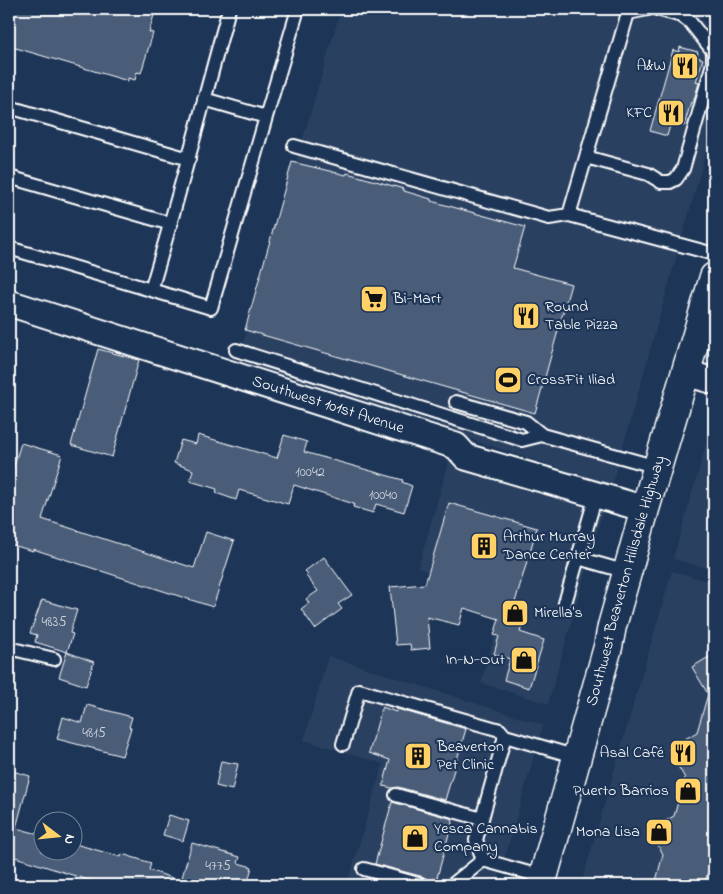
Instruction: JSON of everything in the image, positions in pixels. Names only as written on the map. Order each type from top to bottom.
[{"type":"main road","name":"Southwest Beaverton Hillsdale Highway","points":[[542,881],[608,647],[627,572],[714,276]]},
{"type":"street","name":"Southwest 101st Avenue","points":[[9,303],[456,446],[466,457],[645,509]]},
{"type":"street","points":[[686,373],[714,381]]},
{"type":"lane","points":[[151,290],[171,224],[229,9]]},
{"type":"lane","points":[[9,248],[211,308],[298,9]]},
{"type":"lane","points":[[569,215],[628,11],[648,9]]},
{"type":"lane","points":[[586,157],[648,174],[661,182],[670,182],[683,169],[713,63],[713,51],[686,18],[657,9]]},
{"type":"lane","points":[[204,100],[266,117]]},
{"type":"lane","points":[[9,107],[189,159]]},
{"type":"lane","points":[[294,146],[549,218],[569,215],[714,254]]},
{"type":"lane","points":[[9,177],[171,224]]},
{"type":"lane","points":[[236,350],[522,440],[542,435]]},
{"type":"lane","points":[[456,402],[526,422],[542,435],[657,467]]},
{"type":"lane","points":[[565,603],[596,495]]},
{"type":"lane","points":[[578,558],[627,572]]},
{"type":"lane","points":[[9,648],[54,659]]},
{"type":"lane","points":[[343,744],[359,690],[389,704],[500,730],[505,736],[577,758]]},
{"type":"lane","points":[[483,860],[476,840],[505,736]]},
{"type":"lane","points":[[396,795],[482,819]]},
{"type":"lane","points":[[483,860],[542,881]]},
{"type":"lane","points":[[452,885],[483,860]]},
{"type":"lane","points":[[364,869],[422,885]]},
{"type":"shaded area","points":[[341,9],[694,9],[714,36],[714,124],[612,485],[237,364]]},
{"type":"shaded area","points":[[714,417],[714,570],[673,559]]},
{"type":"shaded area","points":[[449,461],[603,511],[548,704],[481,683],[506,596],[418,568]]},
{"type":"shaded area","points":[[672,571],[714,583],[714,885],[581,885]]},
{"type":"shaded area","points":[[328,656],[543,725],[497,885],[347,885],[383,764],[304,740]]},
{"type":"building","points":[[9,9],[49,9],[59,12],[64,9],[131,9],[154,15],[149,32],[153,33],[141,73],[137,72],[135,80],[128,78],[128,81],[9,46]]},
{"type":"building","name":"KFC","points":[[680,47],[698,52],[697,57],[703,59],[696,82],[699,83],[684,126],[671,122],[667,136],[650,131],[673,50],[679,52]]},
{"type":"building","name":"Bi-Mart","points":[[292,162],[346,175],[347,173],[404,189],[404,191],[431,199],[431,201],[525,227],[513,268],[571,284],[535,413],[245,330]]},
{"type":"building","points":[[98,349],[139,360],[112,457],[71,445]]},
{"type":"building","points":[[198,435],[277,458],[284,435],[307,442],[304,452],[403,480],[402,482],[412,486],[404,512],[376,504],[373,513],[353,507],[354,504],[294,485],[288,504],[239,490],[236,500],[216,493],[217,489],[190,481],[193,470],[174,463],[181,440],[196,444]]},
{"type":"building","points":[[21,443],[62,455],[42,519],[194,568],[206,532],[234,541],[213,607],[33,549],[33,551],[9,544],[9,482]]},
{"type":"building","points":[[449,503],[537,528],[515,602],[528,606],[520,632],[544,640],[529,688],[504,680],[510,659],[494,654],[499,636],[494,635],[499,619],[464,608],[459,625],[427,617],[430,648],[411,650],[410,644],[396,645],[390,587],[425,584]]},
{"type":"building","points":[[324,557],[352,595],[338,604],[342,609],[315,629],[301,609],[309,603],[306,599],[318,591],[306,576],[308,574],[305,571]]},
{"type":"building","points":[[42,600],[77,610],[70,633],[73,634],[67,652],[35,642],[37,635],[30,633]]},
{"type":"building","points":[[67,652],[94,662],[86,686],[59,677]]},
{"type":"building","points":[[714,654],[714,862],[710,865],[704,885],[655,885],[663,854],[649,830],[674,816],[685,778],[668,749],[697,732],[708,694],[692,667]]},
{"type":"building","points":[[87,705],[132,717],[129,727],[131,728],[122,756],[57,739],[63,717],[82,723]]},
{"type":"building","name":"Beaverton Pet Clinic","points":[[382,707],[396,712],[397,709],[466,729],[445,800],[398,787],[383,786],[390,760],[369,753]]},
{"type":"building","points":[[221,761],[238,764],[232,790],[216,786]]},
{"type":"building","points":[[9,770],[30,776],[16,828],[32,832],[32,862],[82,862],[82,846],[121,857],[122,854],[151,863],[149,870],[181,881],[192,843],[240,857],[238,863],[252,867],[247,885],[104,885],[9,855]]},
{"type":"building","points":[[392,802],[453,819],[435,885],[430,885],[424,877],[375,864]]},
{"type":"building","points":[[169,815],[189,821],[183,841],[163,835]]},
{"type":"place","name":"A&W","points":[[685,66]]},
{"type":"place","name":"KFC","points":[[671,113]]},
{"type":"place","name":"Bi-Mart","points":[[374,299]]},
{"type":"place","name":"Round Table Pizza","points":[[526,316]]},
{"type":"place","name":"CrossFit Iliad","points":[[508,380]]},
{"type":"place","name":"Arthur Murray Dance Center","points":[[484,546]]},
{"type":"place","name":"Mirella's","points":[[515,613]]},
{"type":"place","name":"In-N-Out","points":[[524,660]]},
{"type":"place","name":"Asal Café","points":[[683,753]]},
{"type":"place","name":"Beaverton Pet Clinic","points":[[418,756]]},
{"type":"place","name":"Puerto Barrios","points":[[688,791]]},
{"type":"place","name":"Mona Lisa","points":[[659,832]]},
{"type":"place","name":"Yesca Cannabis Company","points":[[415,838]]}]
